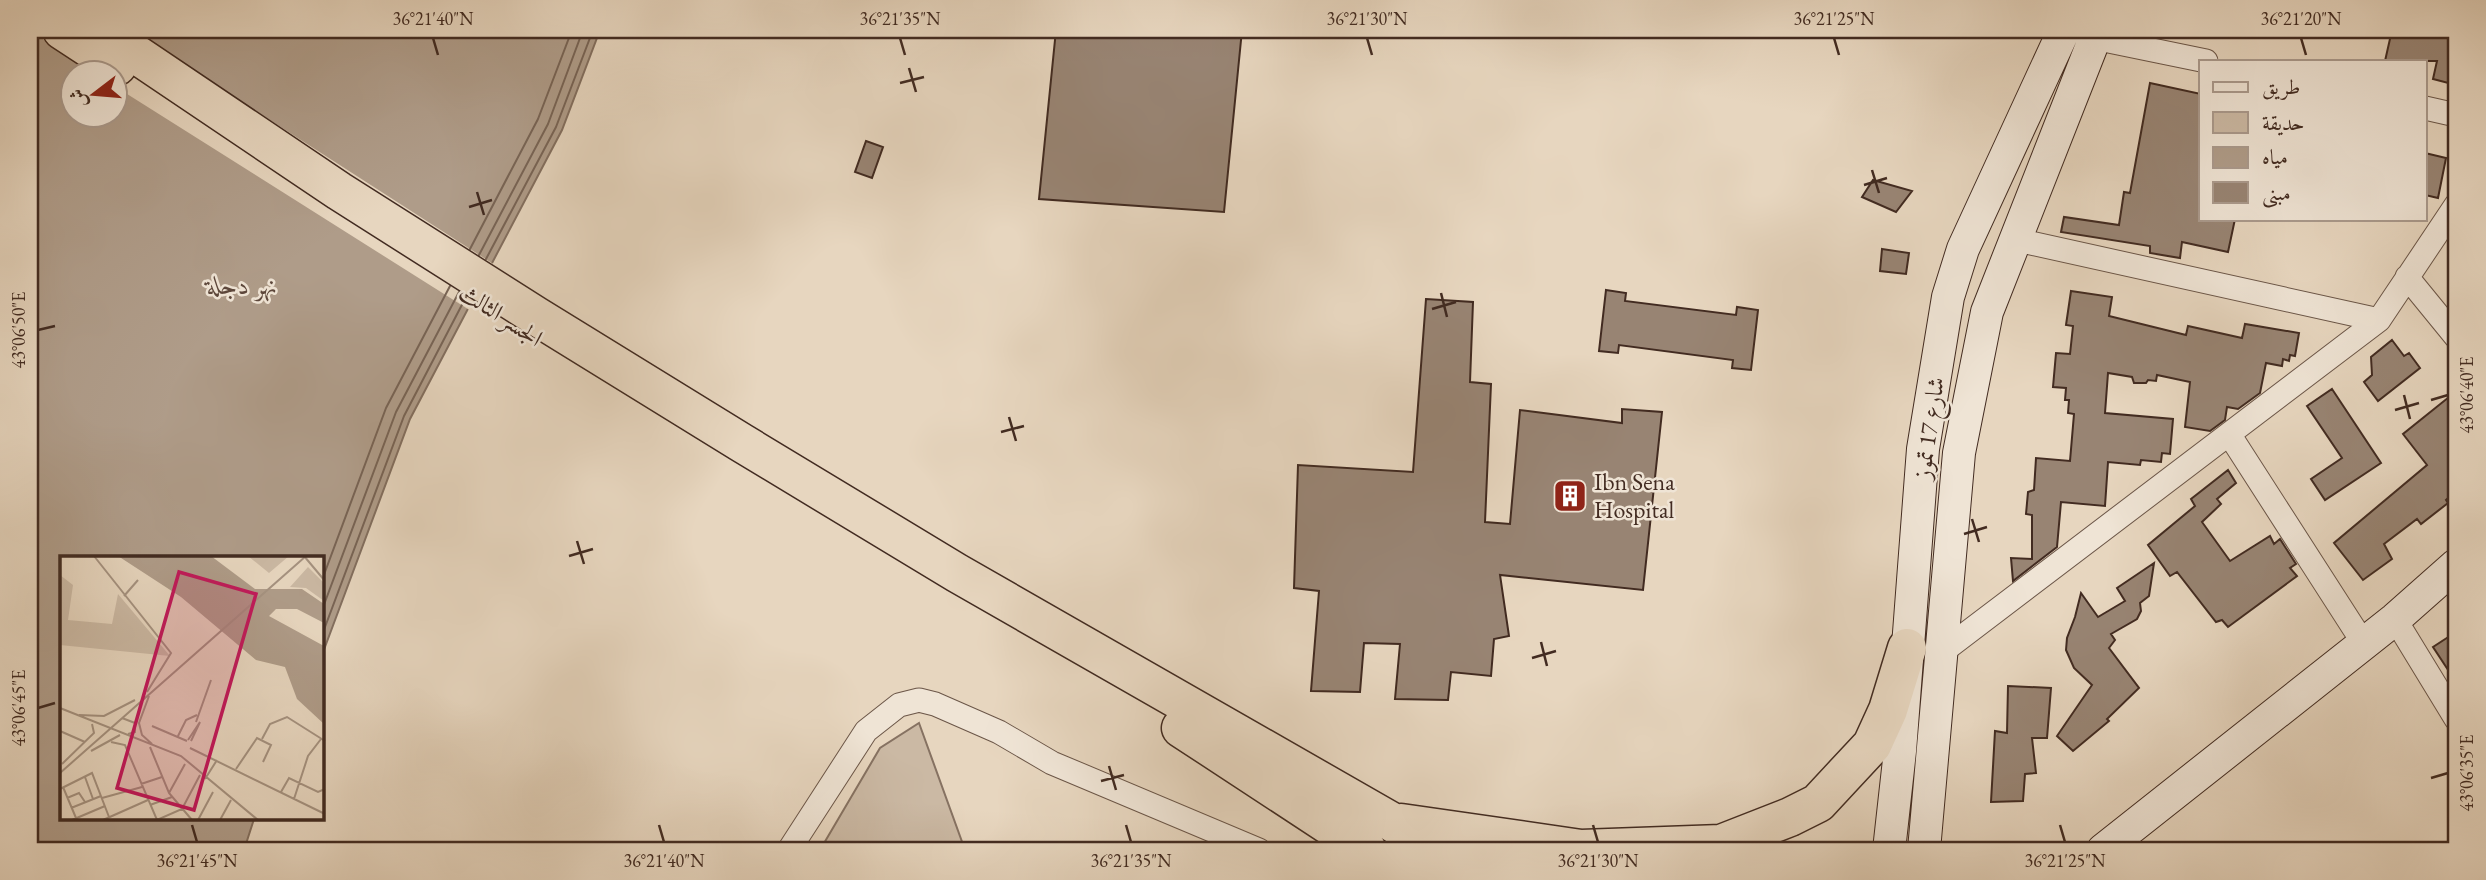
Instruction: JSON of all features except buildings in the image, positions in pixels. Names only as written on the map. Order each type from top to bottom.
[{"type":"highway","name":"الجسر الثالث","points":[[62,30],[535,337],[952,581]]},
{"type":"highway","name":"الجسر الثالث","points":[[100,30],[340,191],[952,581]]},
{"type":"highway","points":[[952,581],[1392,821],[1436,850]]},
{"type":"highway","points":[[952,581],[1367,850]]},
{"type":"highway","points":[[1392,821],[1581,849],[1721,844],[1818,803],[1872,745],[1888,710],[1925,650]]},
{"type":"main road","name":"شارع 17 تموز","points":[[1889,850],[1900,751],[1925,650],[1959,453],[1987,312],[2017,240],[2076,32]]},
{"type":"main road","name":"شارع 17 تموز","points":[[1924,850],[1923,449],[1948,297],[1963,249],[2076,32]]},
{"type":"main road","points":[[1923,449],[1959,453]]},
{"type":"main road","points":[[2103,850],[2395,619],[2456,565]]},
{"type":"street","points":[[2076,32],[2202,60]]},
{"type":"street","points":[[2426,108],[2456,115]]},
{"type":"street","points":[[1925,650],[2229,434],[2379,320],[2456,205]]},
{"type":"street","points":[[2017,240],[2379,320]]},
{"type":"street","points":[[2407,277],[2456,337]]},
{"type":"street","points":[[2229,434],[2364,644]]},
{"type":"street","points":[[2395,619],[2456,719]]},
{"type":"street","points":[[789,850],[866,731],[899,705],[919,700],[935,704],[999,732],[1052,762],[1259,850]]},
{"type":"green space","points":[[919,723],[965,850],[820,850],[880,748]]},
{"type":"water","name":"نهر دجلة","points":[[30,30],[600,30],[562,130],[410,419],[324,650],[324,556],[60,556],[60,820],[254,820],[244,850],[30,850]]},
{"type":"pier","points":[[30,30],[130,30],[495,265],[471,311],[130,96],[130,60],[81,60],[61,52]]},
{"type":"place","name":"Ibn Sena Hospital","points":[[1570,496]]}]
